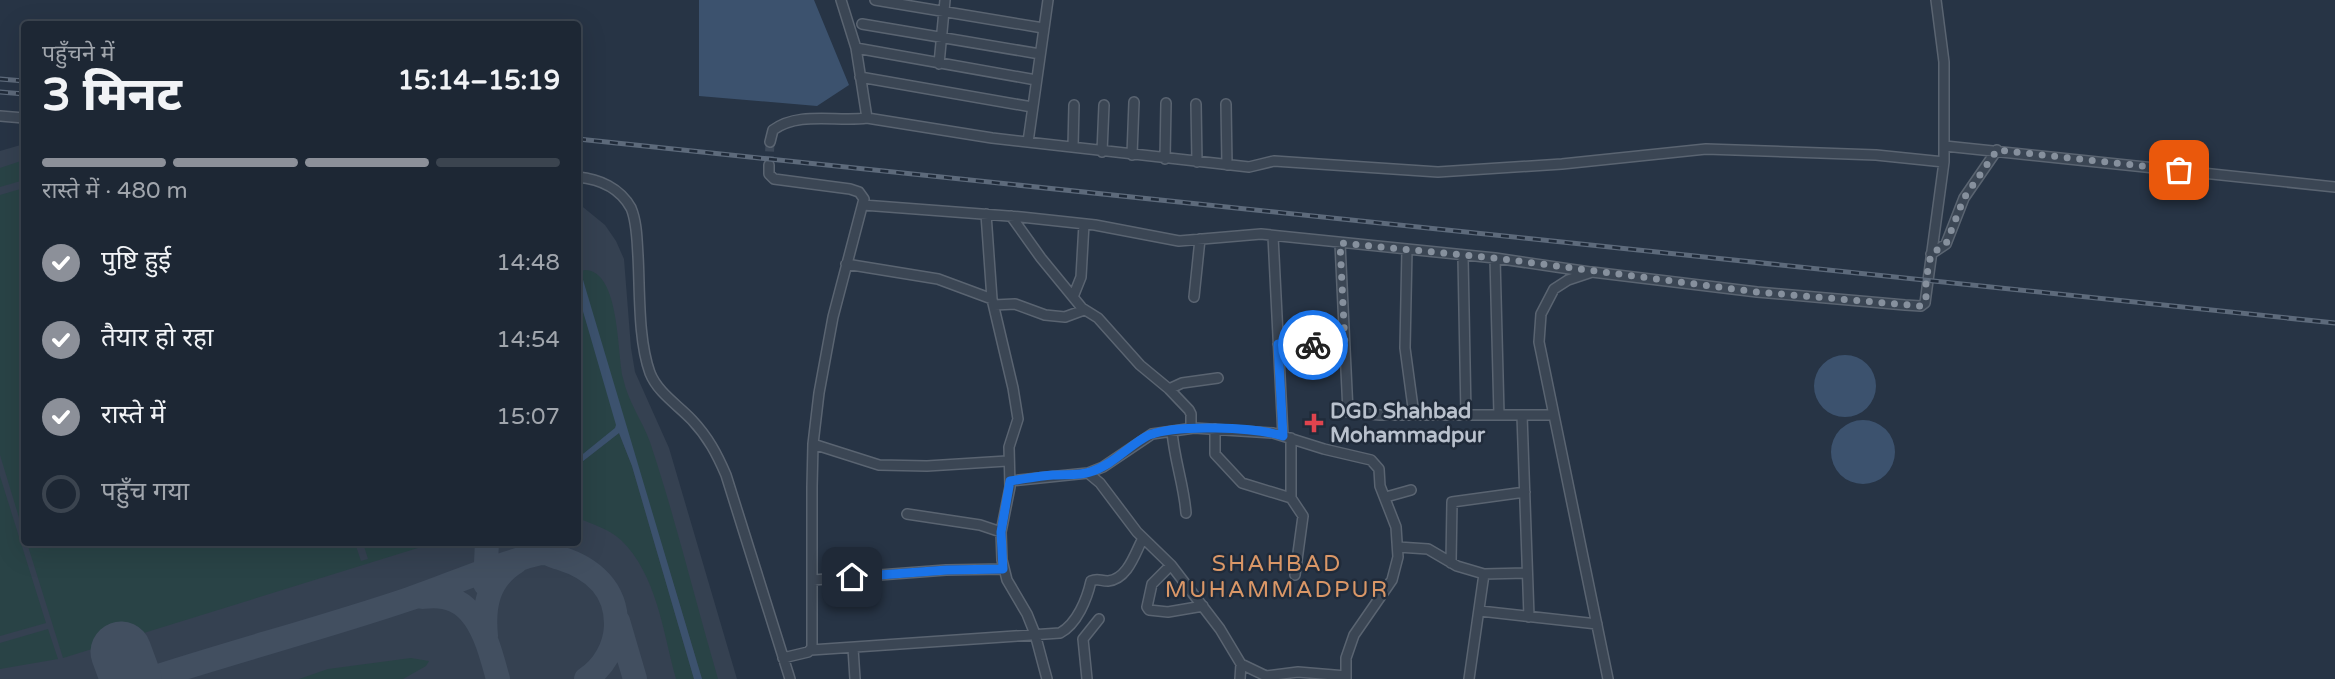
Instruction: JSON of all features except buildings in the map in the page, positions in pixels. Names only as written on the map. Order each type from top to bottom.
[{"type":"street","points":[[841,0],[856,48],[867,118]]},
{"type":"street","points":[[875,0],[1044,28]]},
{"type":"street","points":[[939,64],[945,0]]},
{"type":"street","points":[[1035,142],[1032,107],[1046,0]]},
{"type":"street","points":[[863,205],[1084,223],[1172,240],[1261,234],[1463,257],[1495,258],[1757,292],[1921,306],[1926,300],[1926,280],[1945,146],[1944,62],[1936,0]]},
{"type":"street","points":[[862,24],[1040,54]]},
{"type":"street","points":[[856,48],[1036,80]]},
{"type":"street","points":[[860,77],[1032,107]]},
{"type":"street","points":[[1132,155],[1134,102]]},
{"type":"street","points":[[1165,159],[1166,103]]},
{"type":"street","points":[[1196,104],[1197,162]]},
{"type":"street","points":[[1226,104],[1227,165]]},
{"type":"street","points":[[1073,147],[1074,105]]},
{"type":"street","points":[[1102,152],[1104,105]]},
{"type":"street","points":[[0,116],[21,118]]},
{"type":"street","points":[[770,142],[773,130],[784,122],[797,119],[867,118],[992,138],[1249,167],[1274,162],[1438,172],[1562,164],[1706,149],[1876,155],[1944,162]]},
{"type":"street","points":[[1945,146],[2335,187]]},
{"type":"street","points":[[1931,254],[1946,244],[1964,198],[1997,150]]},
{"type":"street","points":[[768,165],[769,174],[775,179],[850,189],[859,192],[864,199],[833,317],[818,393],[813,444],[811,650]]},
{"type":"street","points":[[581,178],[603,183],[616,191],[632,210],[637,236],[643,329],[650,373],[657,386],[712,444],[726,475],[790,679]]},
{"type":"street","points":[[986,215],[993,302],[1018,419],[1007,461],[1010,481],[1001,532],[1003,569],[1027,614],[1047,679]]},
{"type":"street","points":[[1011,216],[1084,310],[1098,318],[1140,365],[1169,389],[1190,412],[1191,429]]},
{"type":"street","points":[[1073,297],[1081,277],[1084,223]]},
{"type":"street","points":[[1273,236],[1278,344],[1291,498],[1303,516],[1295,575]]},
{"type":"street","points":[[1194,297],[1200,239]]},
{"type":"street","points":[[1340,243],[1348,412],[1553,415]]},
{"type":"street","points":[[1407,249],[1405,348],[1414,415]]},
{"type":"street","points":[[1463,257],[1466,415]]},
{"type":"street","points":[[1495,258],[1499,415]]},
{"type":"street","points":[[846,264],[938,279],[993,302],[1015,304],[1045,315],[1065,317],[1084,310]]},
{"type":"street","points":[[1592,272],[1568,280],[1554,289],[1541,314],[1539,342],[1608,679]]},
{"type":"street","points":[[1278,344],[1345,346]]},
{"type":"street","points":[[1169,389],[1182,383],[1218,378]]},
{"type":"street","points":[[1522,415],[1529,617]]},
{"type":"street","points":[[1010,481],[1088,473],[1103,467],[1152,434],[1172,430],[1215,429],[1273,433],[1371,460],[1379,469],[1380,485],[1396,527],[1396,573],[1354,635],[1346,658],[1346,677],[1298,672],[1266,676],[1241,664]]},
{"type":"street","points":[[1215,429],[1215,454],[1240,481],[1291,498]]},
{"type":"street","points":[[1172,430],[1173,452],[1185,492],[1186,513]]},
{"type":"street","points":[[813,444],[879,465],[927,466],[1007,461]]},
{"type":"street","points":[[1088,473],[1100,483],[1143,538],[1171,565],[1203,606],[1241,664],[1240,679]]},
{"type":"street","points":[[1386,497],[1411,490]]},
{"type":"street","points":[[1451,563],[1452,502],[1525,492]]},
{"type":"street","points":[[907,514],[980,525],[1001,532]]},
{"type":"street","points":[[783,658],[811,650],[1064,632],[1079,612],[1091,581],[1110,580],[1124,572],[1143,538]]},
{"type":"street","points":[[1398,547],[1428,549],[1451,563],[1484,574],[1527,573]]},
{"type":"street","points":[[1171,565],[1152,584],[1147,607],[1149,610],[1168,612],[1203,606]]},
{"type":"street","points":[[813,580],[947,570],[1003,569]]},
{"type":"street","points":[[1469,679],[1484,574]]},
{"type":"street","points":[[1480,611],[1597,624]]},
{"type":"street","points":[[1087,679],[1083,639],[1099,619]]},
{"type":"street","points":[[853,648],[855,679]]},
{"type":"shaded area","points":[[21,145],[21,546],[581,546],[581,205],[605,225],[624,259],[635,372],[669,448],[737,679],[0,679],[0,151]]},
{"type":"green space","points":[[21,161],[21,181],[0,187],[0,168]]},
{"type":"green space","points":[[21,189],[21,524],[0,455],[0,195]]},
{"type":"green space","points":[[581,271],[596,274],[605,284],[611,298],[625,387],[647,434],[659,471],[718,679],[702,679]]},
{"type":"green space","points":[[581,304],[617,425],[581,456]]},
{"type":"green space","points":[[619,433],[632,466],[694,679],[676,679],[651,587],[633,554],[611,533],[581,519],[581,463]]},
{"type":"green space","points":[[0,476],[46,623],[0,636]]},
{"type":"green space","points":[[28,546],[356,546],[361,561],[368,559],[364,546],[424,546],[63,658]]},
{"type":"green space","points":[[48,629],[58,659],[0,669],[0,643]]},
{"type":"green space","points":[[411,658],[429,661],[426,666],[403,679],[299,679],[328,669]]},
{"type":"water","points":[[699,0],[814,0],[849,85],[817,106],[699,96]]},
{"type":"water","points":[[581,273],[702,679],[694,679],[632,466],[619,433],[581,463],[581,456],[616,425],[581,304]]},
{"type":"water","points":[[1845,355],[1867,364],[1876,386],[1867,408],[1845,417],[1823,408],[1814,386],[1823,364]]},
{"type":"water","points":[[1863,420],[1881,426],[1889,434],[1895,452],[1889,470],[1881,478],[1863,484],[1845,478],[1837,470],[1831,452],[1837,434],[1845,426]]},
{"type":"taxiway","points":[[485,584],[487,546]]},
{"type":"taxiway","points":[[149,679],[377,610],[501,565],[545,553],[572,562],[592,574],[612,601],[616,626],[613,641],[603,662],[586,679]]},
{"type":"taxiway","points":[[486,636],[485,614],[489,594],[499,577],[516,562]]},
{"type":"taxiway","points":[[423,597],[441,597],[456,601],[467,609],[483,634],[498,679]]},
{"type":"taxiway","points":[[618,621],[635,679]]},
{"type":"runway","points":[[121,652],[131,679]]},
{"type":"tunnel","points":[[769,165],[770,142]]},
{"type":"railway","points":[[0,79],[21,81]]},
{"type":"railway","points":[[0,92],[21,94]]},
{"type":"railway","points":[[581,139],[2335,323]]},
{"type":"way so far","points":[[1313,345],[1345,346],[1340,243],[1495,258],[1757,292],[1921,306],[1926,300],[1926,280],[1931,254],[1946,244],[1964,198],[1997,150],[2179,170]]},
{"type":"place","name":"DGD Shahbad Mohammadpur","points":[[1314,423]]},
{"type":"district","name":"SHAHBAD MUHAMMADPUR","points":[[1277,576]]},
{"type":"route","points":[[852,577],[1003,569],[1001,532],[1010,481],[1088,473],[1103,467],[1152,434],[1194,428],[1283,436],[1278,344],[1313,345]]}]
